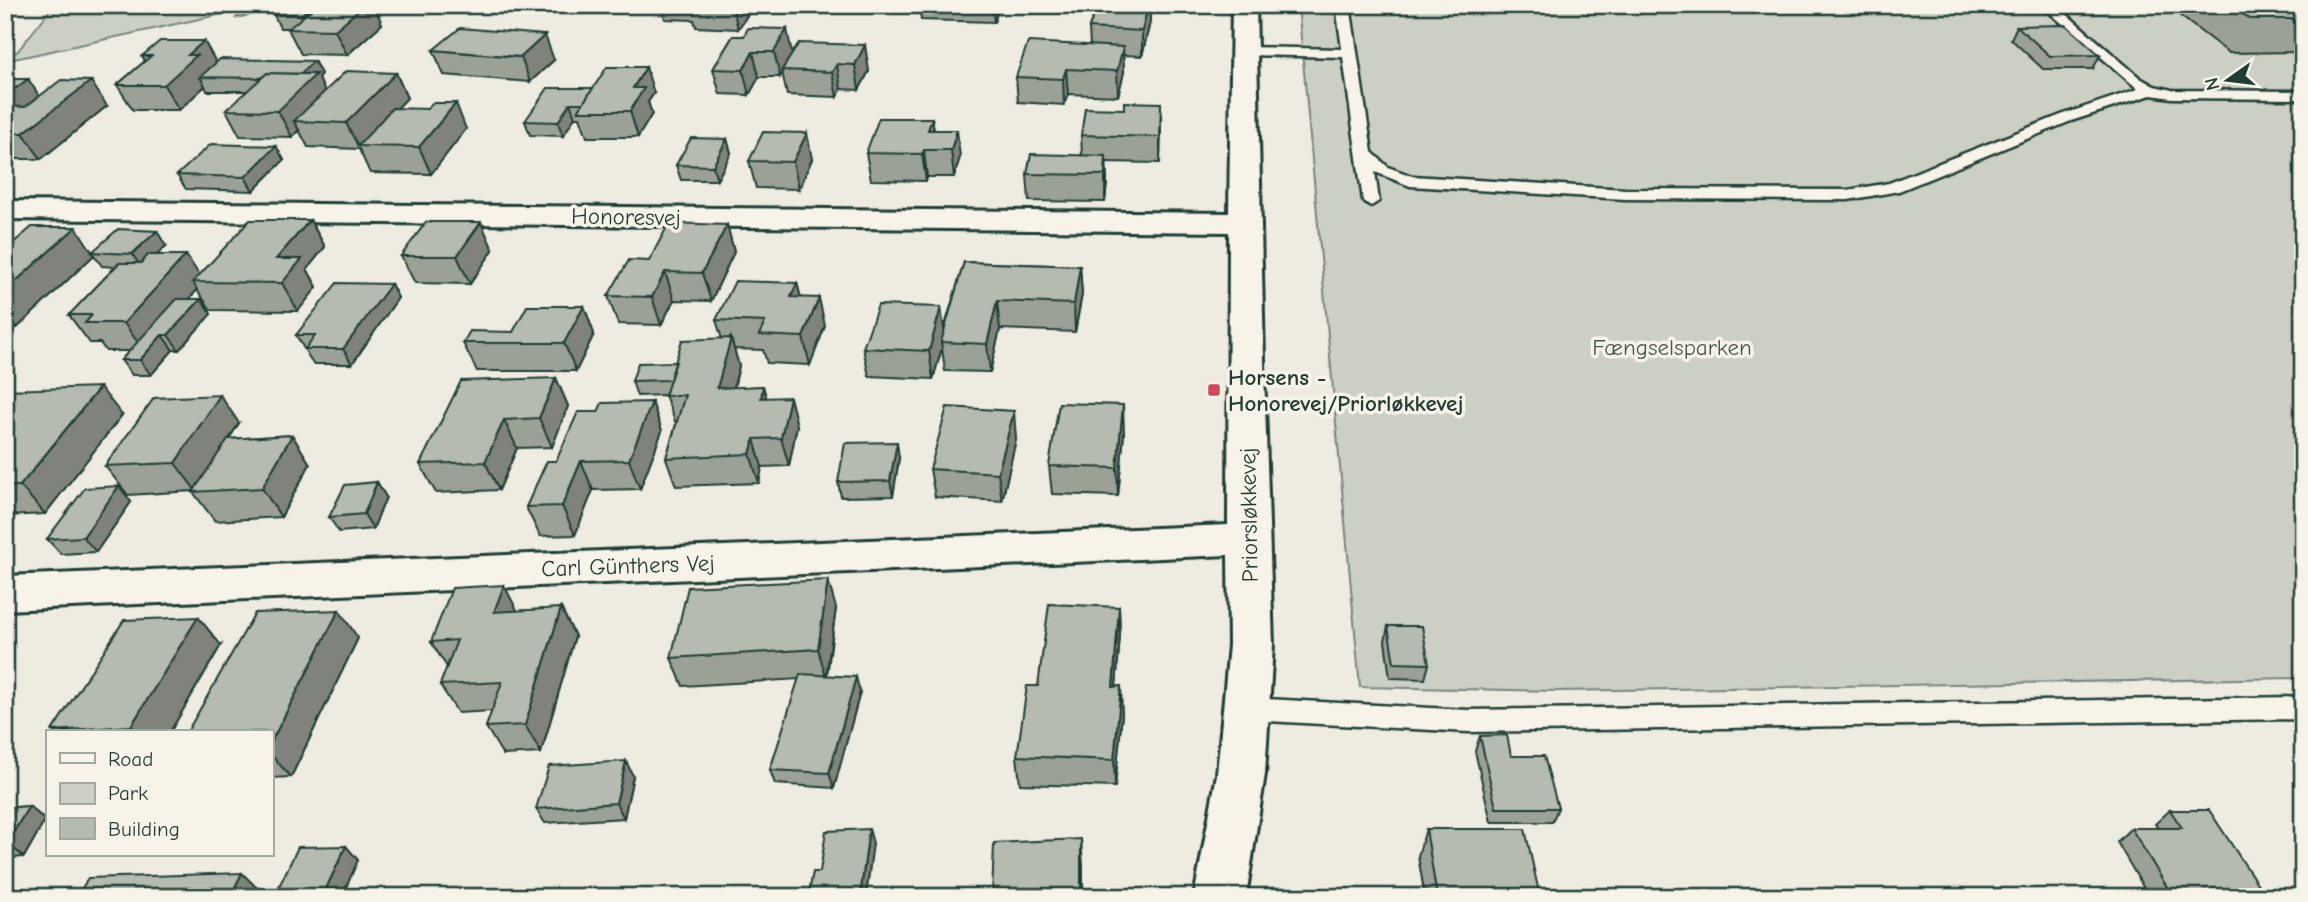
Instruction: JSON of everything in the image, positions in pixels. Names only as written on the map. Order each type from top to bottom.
[{"type":"street","name":"Priorsløkkevej","points":[[1220,897],[1241,774],[1251,645],[1246,404],[1244,5]]},
{"type":"street","name":"Honoresvej","points":[[5,210],[1246,223]]},
{"type":"street","name":"Carl Günthers Vej","points":[[5,593],[1250,539]]},
{"type":"lane","points":[[1343,5],[1371,201]]},
{"type":"lane","points":[[2048,5],[2135,81],[2150,90],[2172,94],[2303,95]]},
{"type":"lane","points":[[1245,51],[1350,53]]},
{"type":"lane","points":[[1364,153],[1382,170],[1410,181],[1625,194],[1848,195],[1893,187],[2066,118],[2150,90]]},
{"type":"lane","points":[[1247,709],[1468,721],[2303,708]]},
{"type":"green space","points":[[54,5],[300,5],[236,18],[241,10],[5,61],[5,53],[17,52]]},
{"type":"green space","name":"Fængselsparken","points":[[1298,5],[2303,5],[2303,678],[1559,691],[1360,687]]},
{"type":"building","points":[[285,5],[313,5],[301,15],[274,15]]},
{"type":"building","points":[[317,5],[364,5],[335,30],[288,29]]},
{"type":"building","points":[[1097,5],[1148,5],[1142,31],[1089,28]]},
{"type":"building","points":[[2230,5],[2303,5],[2303,19],[2250,19]]},
{"type":"building","points":[[2066,25],[2100,55],[2050,56],[2017,26]]},
{"type":"building","points":[[460,28],[545,35],[521,57],[433,50]]},
{"type":"building","points":[[748,28],[787,29],[774,52],[753,52],[743,70],[713,69],[733,36],[744,36]]},
{"type":"building","points":[[160,41],[204,41],[188,55],[197,55],[164,85],[117,85],[151,56],[142,56]]},
{"type":"building","points":[[1028,42],[1123,47],[1117,71],[1066,69],[1063,79],[1016,77]]},
{"type":"building","points":[[799,43],[865,45],[855,65],[837,64],[832,72],[782,70]]},
{"type":"building","points":[[220,59],[314,61],[300,74],[267,73],[261,78],[200,77]]},
{"type":"building","points":[[607,67],[646,67],[633,88],[644,88],[630,111],[578,111]]},
{"type":"building","points":[[346,71],[396,73],[346,123],[294,121]]},
{"type":"building","points":[[267,73],[316,74],[278,111],[226,110]]},
{"type":"building","points":[[5,79],[28,79],[5,96]]},
{"type":"building","points":[[61,80],[91,81],[23,133],[5,133],[5,106],[25,107]]},
{"type":"building","points":[[548,88],[593,88],[583,103],[570,103],[558,122],[525,121]]},
{"type":"building","points":[[1124,102],[1161,103],[1160,137],[1081,135],[1085,108],[1124,109]]},
{"type":"building","points":[[432,103],[456,103],[419,147],[358,146],[392,108],[428,109]]},
{"type":"building","points":[[879,118],[932,118],[928,130],[957,130],[951,150],[924,150],[922,154],[866,153]]},
{"type":"building","points":[[763,132],[807,133],[793,162],[749,161]]},
{"type":"building","points":[[691,138],[727,139],[713,166],[676,165]]},
{"type":"building","points":[[211,144],[276,146],[245,177],[177,175]]},
{"type":"building","points":[[1031,154],[1106,156],[1105,175],[1027,174]]},
{"type":"building","points":[[250,220],[310,220],[276,259],[302,259],[282,283],[193,282]]},
{"type":"building","points":[[426,222],[481,222],[457,256],[401,256]]},
{"type":"building","points":[[669,223],[727,225],[702,273],[665,272],[652,297],[608,296],[629,260],[649,261]]},
{"type":"building","points":[[32,227],[76,227],[5,291],[5,250]]},
{"type":"building","points":[[118,229],[157,231],[132,254],[92,252]]},
{"type":"building","points":[[148,255],[186,255],[124,323],[85,323],[92,315],[69,315],[119,263],[141,263]]},
{"type":"building","points":[[964,262],[1080,266],[1074,304],[997,301],[987,344],[941,342]]},
{"type":"building","points":[[735,281],[797,283],[791,297],[819,298],[803,337],[759,335],[765,322],[716,320]]},
{"type":"building","points":[[337,283],[391,284],[343,349],[305,349],[315,335],[296,335]]},
{"type":"building","points":[[177,299],[201,299],[168,335],[162,335],[140,360],[121,360]]},
{"type":"building","points":[[878,305],[941,307],[929,351],[863,348]]},
{"type":"building","points":[[527,306],[584,306],[564,343],[463,343],[470,331],[513,332]]},
{"type":"building","points":[[731,338],[717,388],[763,386],[761,398],[790,397],[781,438],[754,439],[750,454],[666,458],[685,395],[665,396],[682,340]]},
{"type":"building","points":[[676,362],[670,380],[632,381],[638,363]]},
{"type":"building","points":[[556,378],[539,418],[504,420],[485,462],[420,464],[461,381]]},
{"type":"building","points":[[100,387],[20,486],[5,486],[5,390]]},
{"type":"building","points":[[220,395],[175,463],[105,466],[154,398]]},
{"type":"building","points":[[652,402],[629,460],[581,461],[562,506],[526,507],[547,461],[556,461],[578,412],[598,412],[602,403]]},
{"type":"building","points":[[1059,403],[1123,405],[1117,468],[1049,466]]},
{"type":"building","points":[[947,407],[1014,411],[998,473],[930,469]]},
{"type":"building","points":[[292,435],[262,488],[193,492],[228,439]]},
{"type":"building","points":[[897,442],[890,481],[838,482],[845,443]]},
{"type":"building","points":[[377,482],[364,514],[329,517],[345,485]]},
{"type":"building","points":[[119,486],[83,537],[47,539],[85,488]]},
{"type":"building","points":[[828,580],[818,649],[671,658],[688,587]]},
{"type":"building","points":[[504,585],[494,612],[561,608],[525,725],[486,727],[502,682],[440,685],[457,640],[431,642],[452,588]]},
{"type":"building","points":[[1049,604],[1119,607],[1113,687],[1121,686],[1114,760],[1017,756],[1027,686],[1038,686]]},
{"type":"building","points":[[339,610],[273,738],[273,730],[188,730],[255,613]]},
{"type":"building","points":[[198,617],[131,726],[53,730],[124,620]]},
{"type":"building","points":[[1388,626],[1422,626],[1429,664],[1394,663]]},
{"type":"building","points":[[800,674],[856,677],[829,773],[770,770]]},
{"type":"building","points":[[1507,735],[1511,756],[1544,756],[1558,808],[1496,808],[1480,736]]},
{"type":"building","points":[[626,761],[616,803],[536,809],[549,766]]},
{"type":"building","points":[[29,806],[7,843],[5,843],[5,808]]},
{"type":"building","points":[[2170,810],[2209,810],[2264,894],[2172,895],[2131,828],[2182,828]]},
{"type":"building","points":[[869,829],[860,897],[808,897],[813,872],[820,872],[826,831]]},
{"type":"building","points":[[1426,829],[1525,829],[1540,897],[1437,897]]},
{"type":"building","points":[[1081,839],[1081,897],[992,897],[994,843]]},
{"type":"building","points":[[346,846],[322,897],[274,897],[298,847]]},
{"type":"building","points":[[242,873],[230,897],[77,897],[88,878]]},
{"type":"place","name":"Horsens - Honorevej/Priorløkkevej","points":[[1214,390]]}]
